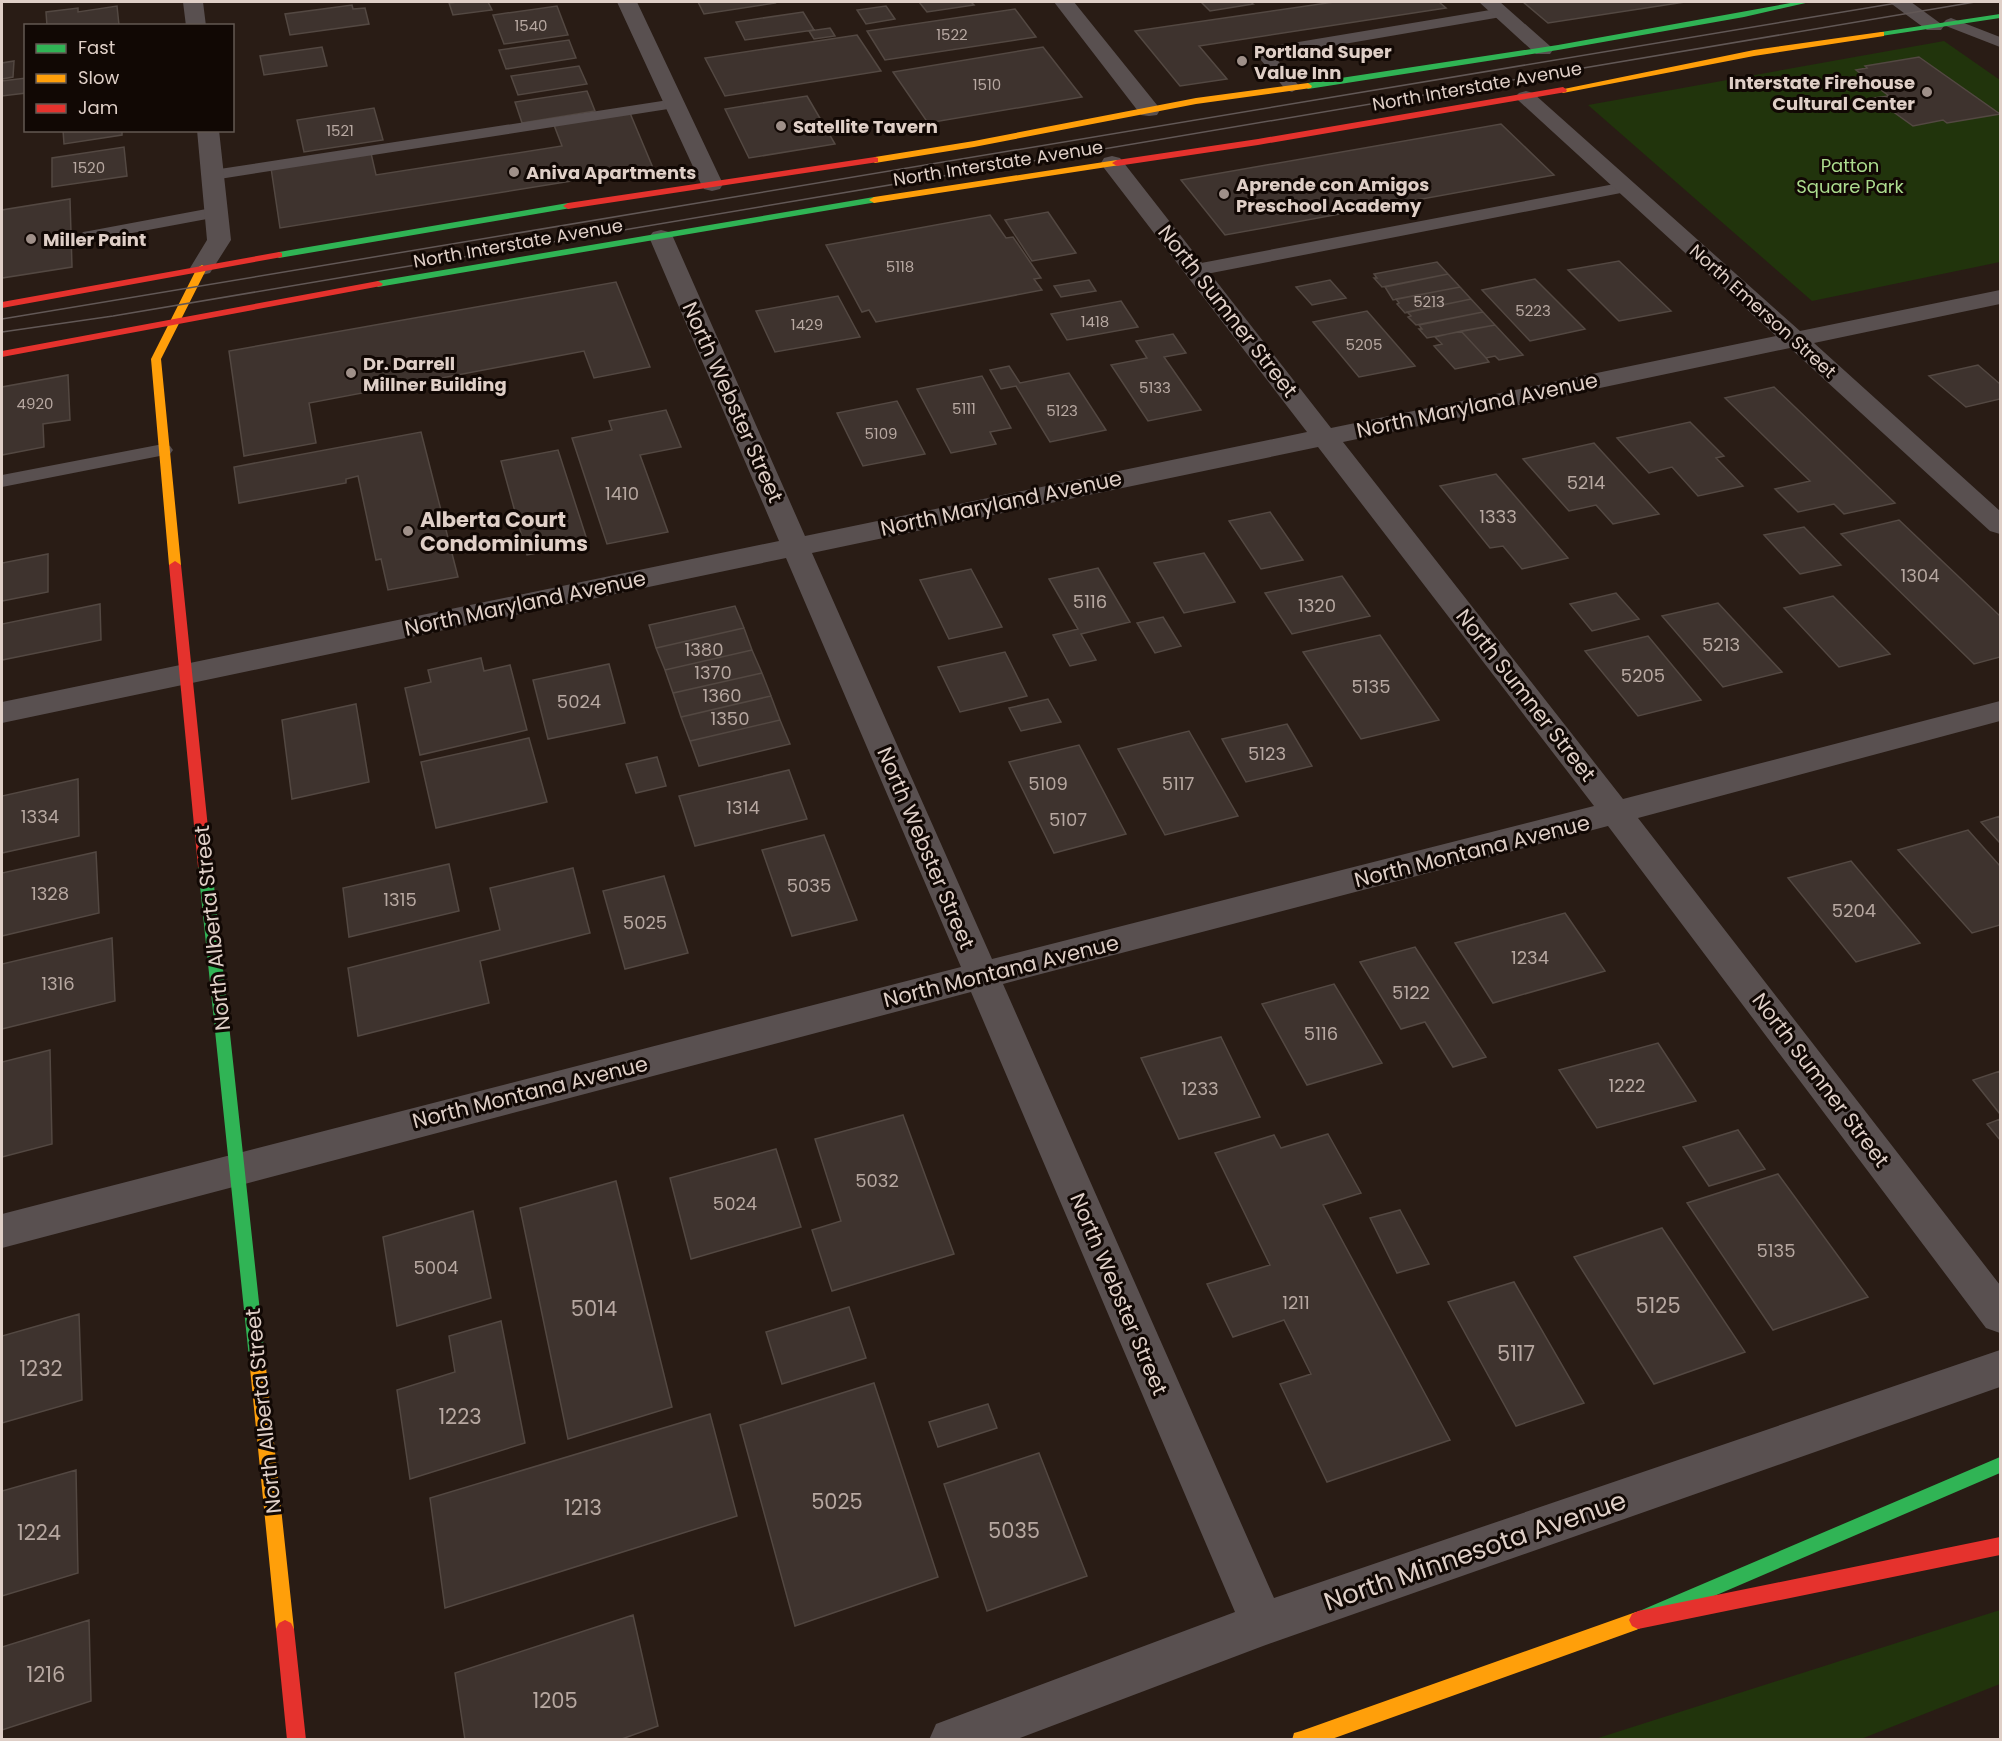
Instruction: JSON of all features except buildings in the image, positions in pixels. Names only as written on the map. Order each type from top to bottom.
[{"type":"main road","name":"North Interstate Avenue","points":[[2,305],[202,268],[596,201],[974,144],[1149,110],[1292,87],[1430,69],[1697,24],[1806,2]]},
{"type":"main road","name":"North Interstate Avenue","points":[[2,354],[374,285],[949,187],[1258,142],[1632,78],[1754,53],[2001,16]]},
{"type":"main road","name":"North Alberta Street","points":[[202,268],[156,359],[185,674],[297,1740]]},
{"type":"main road","points":[[1301,1740],[1638,1620],[2001,1465]]},
{"type":"main road","points":[[1638,1620],[2001,1546]]},
{"type":"street","points":[[193,2],[196,24]]},
{"type":"street","points":[[627,2],[712,184]]},
{"type":"street","points":[[1064,2],[1149,110]]},
{"type":"street","points":[[1899,2],[1942,25]]},
{"type":"street","points":[[1495,7],[1544,50]]},
{"type":"street","name":"North Emerson Street","points":[[1526,96],[1793,340],[2001,525]]},
{"type":"street","name":"North Alberta Street","points":[[202,268],[219,240],[208,132]]},
{"type":"street","name":"North Sumner Street","points":[[1112,163],[1326,435],[2001,1315]]},
{"type":"street","name":"North Webster Street","points":[[661,237],[1263,1624]]},
{"type":"street","name":"North Maryland Avenue","points":[[2,712],[1326,435],[2001,297]]},
{"type":"street","name":"North Montana Avenue","points":[[2,1231],[238,1167],[1617,813],[2001,711]]},
{"type":"street","name":"North Minnesota Avenue","points":[[952,1740],[1263,1624],[2001,1369]]},
{"type":"lane","points":[[1292,87],[1263,53],[1495,7]]},
{"type":"lane","points":[[1942,25],[2001,42]]},
{"type":"lane","points":[[213,175],[675,104]]},
{"type":"lane","points":[[1196,270],[1625,186]]},
{"type":"lane","points":[[89,236],[217,212]]},
{"type":"lane","points":[[2,481],[163,450]]},
{"type":"green space","name":"Patton Square Park","points":[[1944,41],[2000,80],[2000,262],[1812,301],[1588,105]]},
{"type":"green space","points":[[2000,1610],[2000,1684],[1861,1739],[1595,1739]]},
{"type":"tram line","points":[[2,319],[1903,2]]},
{"type":"tram line","points":[[2,332],[113,316],[1975,2]]},
{"type":"traffic: fast","points":[[1308,86],[1558,48],[1806,2]]},
{"type":"traffic: fast","points":[[1881,34],[2000,16]]},
{"type":"traffic: fast","points":[[378,284],[874,200]]},
{"type":"traffic: fast","points":[[279,255],[568,206]]},
{"type":"traffic: fast","points":[[205,867],[257,1358]]},
{"type":"traffic: fast","points":[[1636,1621],[2000,1465]]},
{"type":"traffic: slow","points":[[1563,90],[1754,53],[1881,34]]},
{"type":"traffic: slow","points":[[875,160],[974,144],[1196,101],[1308,86]]},
{"type":"traffic: slow","points":[[874,200],[1117,163]]},
{"type":"traffic: slow","points":[[175,565],[156,359],[202,268]]},
{"type":"traffic: slow","points":[[257,1358],[285,1629]]},
{"type":"traffic: slow","points":[[1301,1740],[1636,1621]]},
{"type":"traffic: jam","points":[[1117,163],[1258,142],[1563,90]]},
{"type":"traffic: jam","points":[[568,206],[875,160]]},
{"type":"traffic: jam","points":[[2,305],[279,255]]},
{"type":"traffic: jam","points":[[2,354],[378,284]]},
{"type":"traffic: jam","points":[[175,565],[205,867]]},
{"type":"traffic: jam","points":[[1638,1620],[2000,1546]]},
{"type":"traffic: jam","points":[[285,1629],[297,1740]]},
{"type":"place","name":"Portland Super Value Inn","points":[[1242,61]]},
{"type":"place","name":"Interstate Firehouse Cultural Center","points":[[1927,92]]},
{"type":"place","name":"Satellite Tavern","points":[[781,126]]},
{"type":"place","name":"Aniva Apartments","points":[[514,172]]},
{"type":"place","name":"Aprende con Amigos Preschool Academy","points":[[1224,194]]},
{"type":"place","name":"Miller Paint","points":[[31,239]]},
{"type":"place","name":"Dr. Darrell Millner Building","points":[[351,373]]},
{"type":"place","name":"Alberta Court Condominiums","points":[[408,531]]}]
